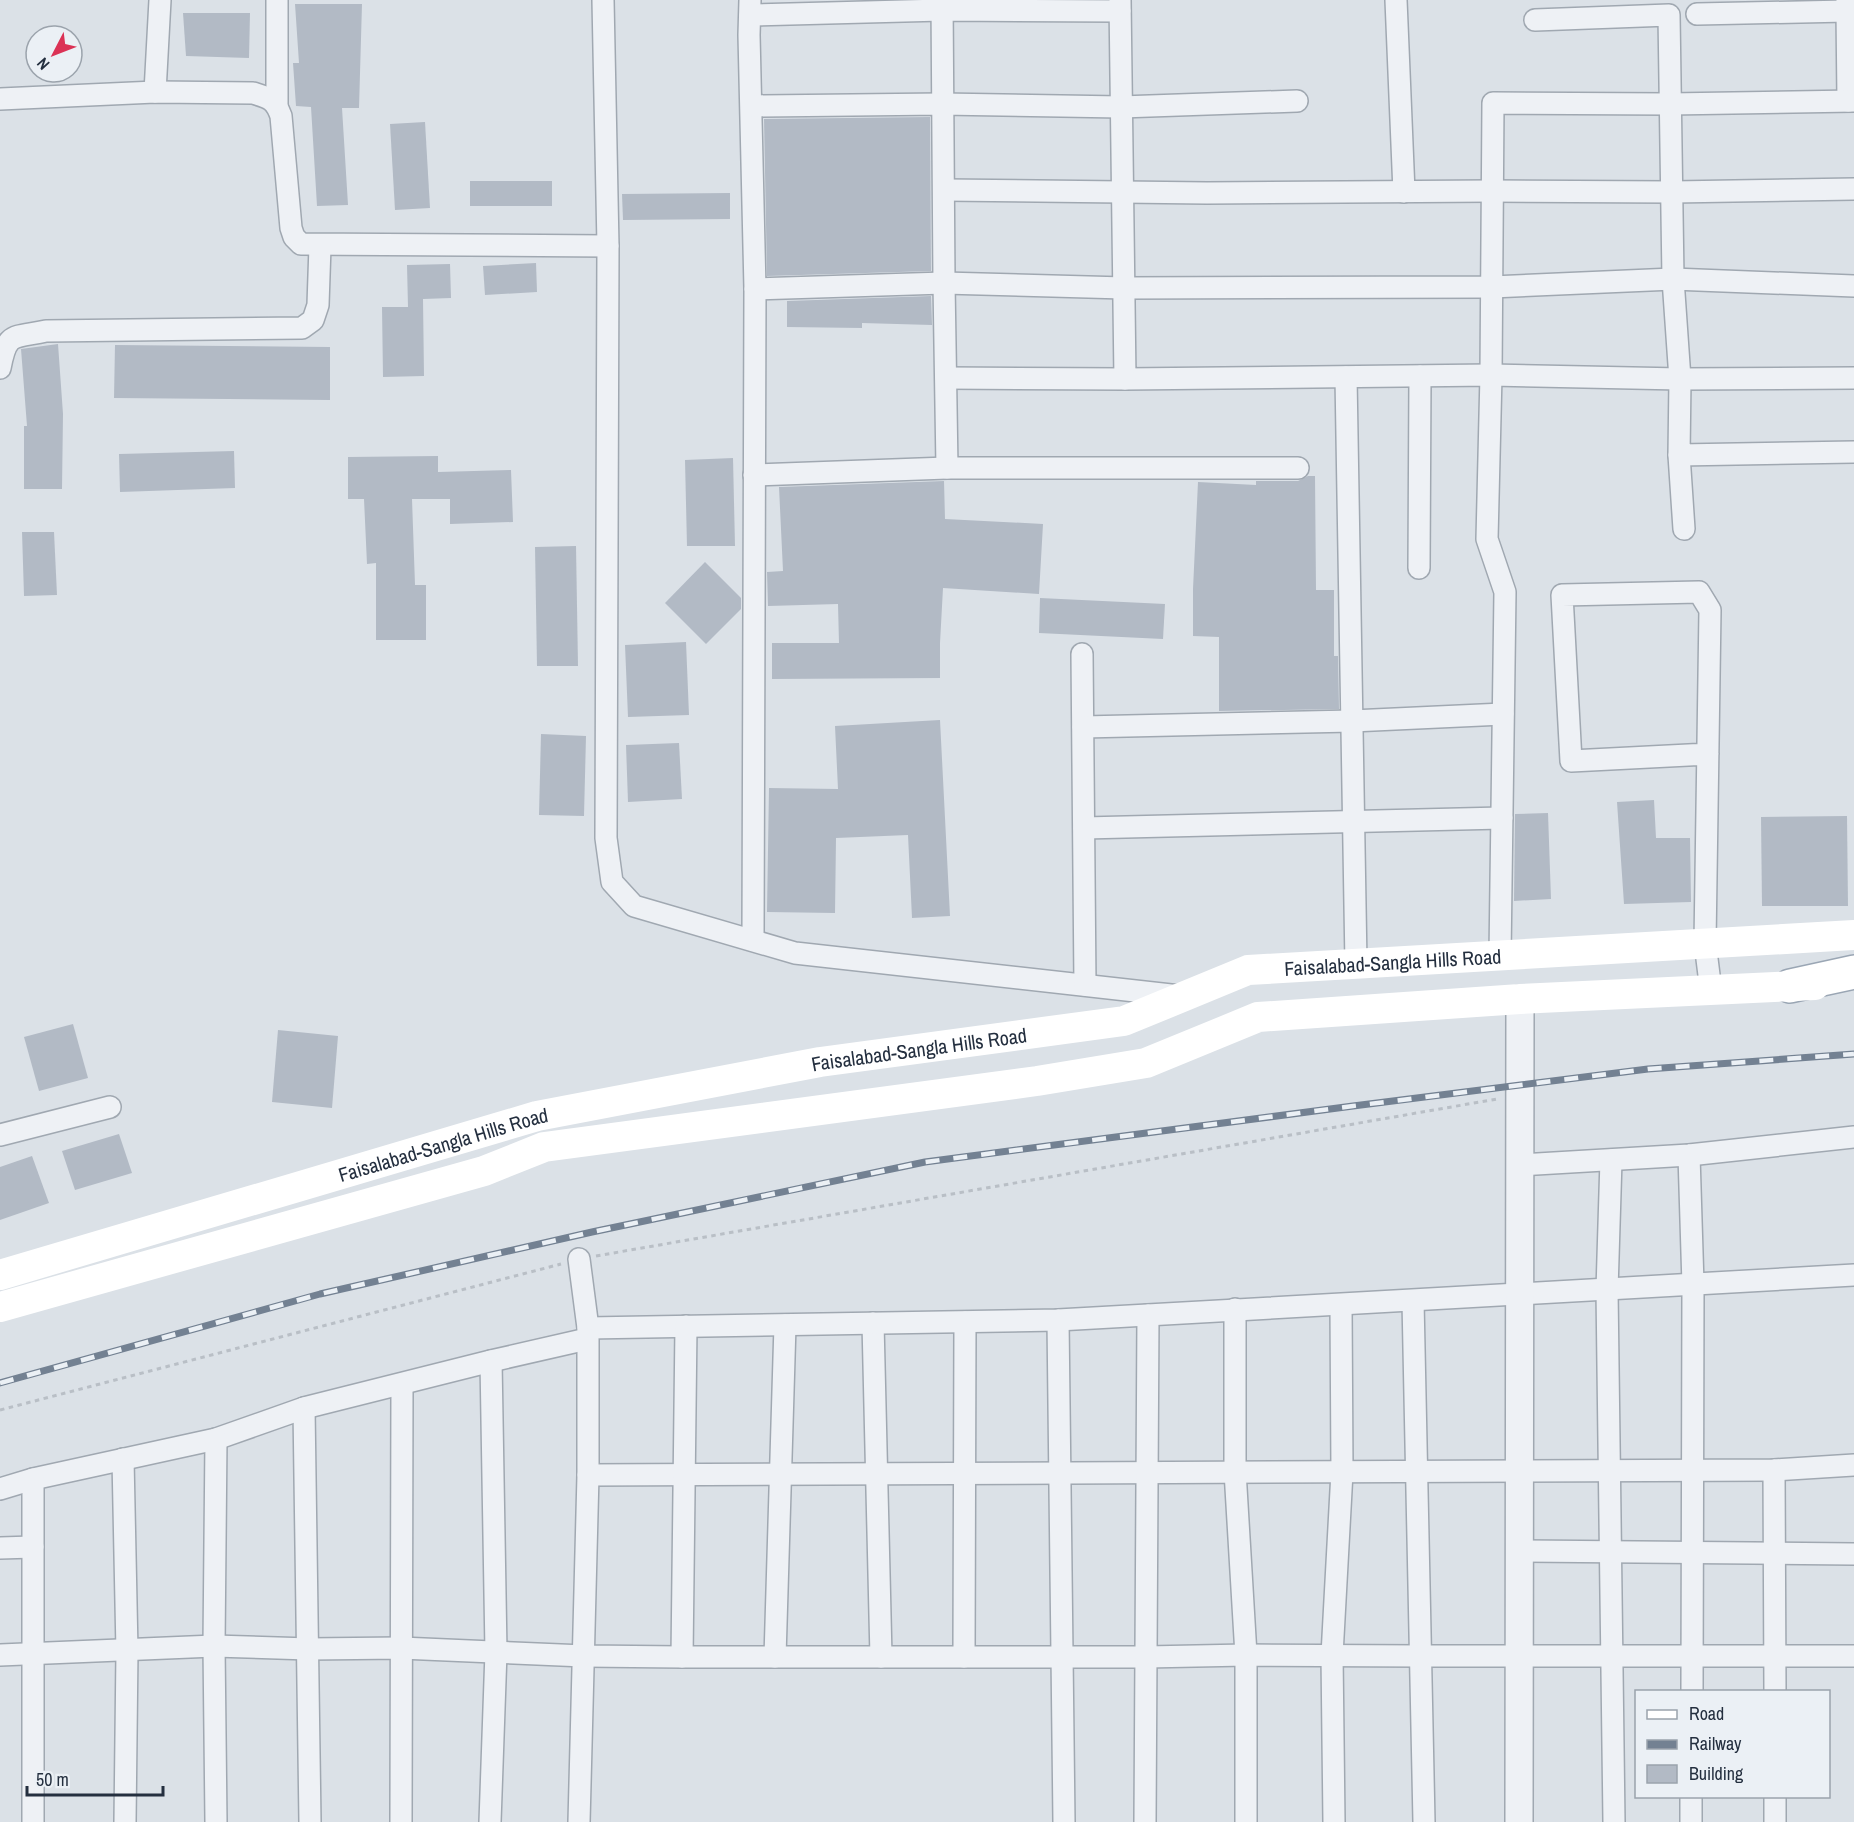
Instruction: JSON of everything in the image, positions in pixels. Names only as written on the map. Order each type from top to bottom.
[{"type":"main road","name":"Faisalabad-Sangla Hills Road","points":[[0,1275],[537,1116],[820,1062],[1124,1021],[1248,970],[1854,935]]},
{"type":"main road","points":[[1702,944],[1708,991]]},
{"type":"main road","points":[[1404,961],[1405,1007]]},
{"type":"main road","points":[[1790,986],[1854,972]]},
{"type":"main road","name":"Faisalabad-Sangla Hills Road","points":[[0,1307],[484,1171],[544,1147],[1037,1081],[1146,1063],[1258,1017],[1520,999],[1854,984]]},
{"type":"street","points":[[155,92],[160,0]]},
{"type":"street","points":[[277,0],[277,105],[281,116],[291,228],[294,237],[301,244],[320,246],[608,246]]},
{"type":"street","points":[[603,0],[608,246],[606,838],[612,882],[634,906],[795,953],[1183,996]]},
{"type":"street","points":[[1396,0],[1404,192]]},
{"type":"street","points":[[942,5],[947,468]]},
{"type":"street","points":[[753,940],[755,289],[750,7],[1120,5],[1125,379]]},
{"type":"street","points":[[1500,956],[1505,592],[1487,538],[1493,103],[1670,104],[1851,101],[1847,5],[1697,14]]},
{"type":"street","points":[[1534,20],[1670,15],[1673,279],[1680,379],[1679,455],[1684,529]]},
{"type":"street","points":[[0,99],[155,92],[253,93],[268,97],[277,105]]},
{"type":"street","points":[[752,106],[942,104],[1121,107],[1297,101]]},
{"type":"street","points":[[944,190],[1218,193],[1673,192],[1854,189]]},
{"type":"street","points":[[0,368],[4,347],[12,338],[46,331],[302,328],[314,320],[318,305],[320,246]]},
{"type":"street","points":[[755,289],[944,283],[1124,288],[1492,287],[1673,279],[1854,286]]},
{"type":"street","points":[[946,378],[1125,379],[1491,375],[1680,379],[1854,378]]},
{"type":"street","points":[[1419,568],[1420,376]]},
{"type":"street","points":[[1346,377],[1356,964]]},
{"type":"street","points":[[1679,455],[1854,452]]},
{"type":"street","points":[[754,475],[947,468],[1298,468]]},
{"type":"street","points":[[1702,944],[1708,754],[1710,610],[1699,592],[1562,595],[1571,761],[1708,754]]},
{"type":"street","points":[[1082,654],[1085,986]]},
{"type":"street","points":[[1083,727],[1352,721],[1503,714]]},
{"type":"street","points":[[1084,828],[1502,818]]},
{"type":"street","points":[[1519,1822],[1520,999]]},
{"type":"street","points":[[0,1135],[110,1107]]},
{"type":"street","points":[[1520,1166],[1689,1155],[1854,1137]]},
{"type":"street","points":[[1689,1155],[1693,1285],[1692,1690]]},
{"type":"street","points":[[1611,1160],[1607,1290],[1614,1822]]},
{"type":"street","points":[[579,1260],[587,1334],[588,1475],[579,1822]]},
{"type":"street","points":[[0,1489],[33,1479],[216,1439],[304,1408],[491,1361],[587,1334],[686,1326],[1058,1320],[1235,1309],[1520,1296],[1854,1275]]},
{"type":"street","points":[[1413,1301],[1424,1822]]},
{"type":"street","points":[[1334,1822],[1332,1655],[1342,1472],[1341,1305]]},
{"type":"street","points":[[1235,1309],[1235,1471],[1246,1655],[1246,1822]]},
{"type":"street","points":[[1145,1822],[1148,1315]]},
{"type":"street","points":[[1058,1320],[1064,1822]]},
{"type":"street","points":[[964,1657],[965,1322]]},
{"type":"street","points":[[873,1323],[881,1657]]},
{"type":"street","points":[[775,1657],[785,1325]]},
{"type":"street","points":[[682,1657],[686,1326]]},
{"type":"street","points":[[489,1822],[496,1652],[491,1361]]},
{"type":"street","points":[[401,1822],[402,1384]]},
{"type":"street","points":[[304,1408],[310,1822]]},
{"type":"street","points":[[216,1439],[214,1646],[216,1822]]},
{"type":"street","points":[[123,1459],[127,1651],[125,1822]]},
{"type":"street","points":[[588,1475],[1774,1470],[1854,1465]]},
{"type":"street","points":[[1774,1470],[1775,1690]]},
{"type":"street","points":[[33,1479],[33,1822]]},
{"type":"street","points":[[0,1548],[33,1547]]},
{"type":"street","points":[[1519,1551],[1854,1554]]},
{"type":"street","points":[[0,1655],[214,1646],[309,1649],[401,1648],[584,1656],[682,1657],[1854,1656]]},
{"type":"street","points":[[1691,1798],[1691,1822]]},
{"type":"street","points":[[1775,1798],[1775,1822]]},
{"type":"path","points":[[0,1410],[579,1260],[1520,1095]]},
{"type":"building","points":[[295,4],[362,4],[359,108],[342,108],[348,205],[317,206],[311,107],[296,106],[293,63],[299,63]]},
{"type":"building","points":[[183,13],[250,13],[249,58],[186,56]]},
{"type":"building","points":[[930,117],[931,271],[767,276],[764,119]]},
{"type":"building","points":[[425,122],[430,208],[395,210],[390,124]]},
{"type":"building","points":[[470,181],[552,181],[552,206],[470,206]]},
{"type":"building","points":[[730,193],[730,219],[623,220],[622,194]]},
{"type":"building","points":[[536,263],[537,292],[485,295],[483,266]]},
{"type":"building","points":[[450,264],[451,298],[423,299],[424,376],[383,377],[382,307],[408,307],[407,265]]},
{"type":"building","points":[[931,296],[932,325],[862,323],[862,328],[787,327],[787,301]]},
{"type":"building","points":[[58,344],[63,414],[62,489],[24,489],[24,426],[27,426],[21,349]]},
{"type":"building","points":[[115,345],[330,347],[330,400],[114,398]]},
{"type":"building","points":[[234,451],[235,488],[120,492],[119,454]]},
{"type":"building","points":[[438,456],[438,472],[511,470],[513,522],[450,524],[450,499],[412,499],[415,585],[426,585],[426,640],[376,640],[376,563],[367,564],[364,499],[348,499],[348,457]]},
{"type":"building","points":[[733,458],[735,546],[687,546],[685,460]]},
{"type":"building","points":[[1308,476],[1315,476],[1316,590],[1334,590],[1334,656],[1338,656],[1339,709],[1219,711],[1219,637],[1193,636],[1198,482],[1256,485],[1256,481],[1298,481]]},
{"type":"building","points":[[944,481],[945,519],[1043,524],[1039,594],[943,588],[940,678],[772,679],[772,643],[839,643],[838,604],[768,606],[767,572],[783,571],[779,487]]},
{"type":"building","points":[[22,532],[54,532],[57,595],[24,596]]},
{"type":"building","points":[[576,546],[578,666],[537,666],[535,547]]},
{"type":"building","points":[[705,562],[741,598],[741,609],[706,644],[665,603]]},
{"type":"building","points":[[1040,598],[1165,604],[1163,639],[1039,633]]},
{"type":"building","points":[[686,642],[689,715],[628,717],[625,645]]},
{"type":"building","points":[[940,720],[950,916],[912,918],[908,835],[836,838],[835,913],[767,912],[769,788],[838,789],[835,726]]},
{"type":"building","points":[[541,734],[586,736],[584,816],[539,815]]},
{"type":"building","points":[[679,743],[682,799],[628,802],[626,745]]},
{"type":"building","points":[[1654,800],[1656,838],[1690,838],[1691,902],[1624,904],[1617,802]]},
{"type":"building","points":[[1548,813],[1551,899],[1514,901],[1515,814]]},
{"type":"building","points":[[1847,816],[1848,906],[1762,906],[1761,817]]},
{"type":"building","points":[[73,1024],[88,1078],[39,1091],[24,1037]]},
{"type":"building","points":[[278,1030],[338,1036],[332,1108],[272,1102]]},
{"type":"building","points":[[119,1134],[132,1173],[75,1190],[62,1151]]},
{"type":"building","points":[[32,1156],[49,1203],[0,1220],[0,1167]]},
{"type":"railway","points":[[0,1383],[320,1294],[592,1232],[925,1162],[1648,1069],[1854,1054]]}]
